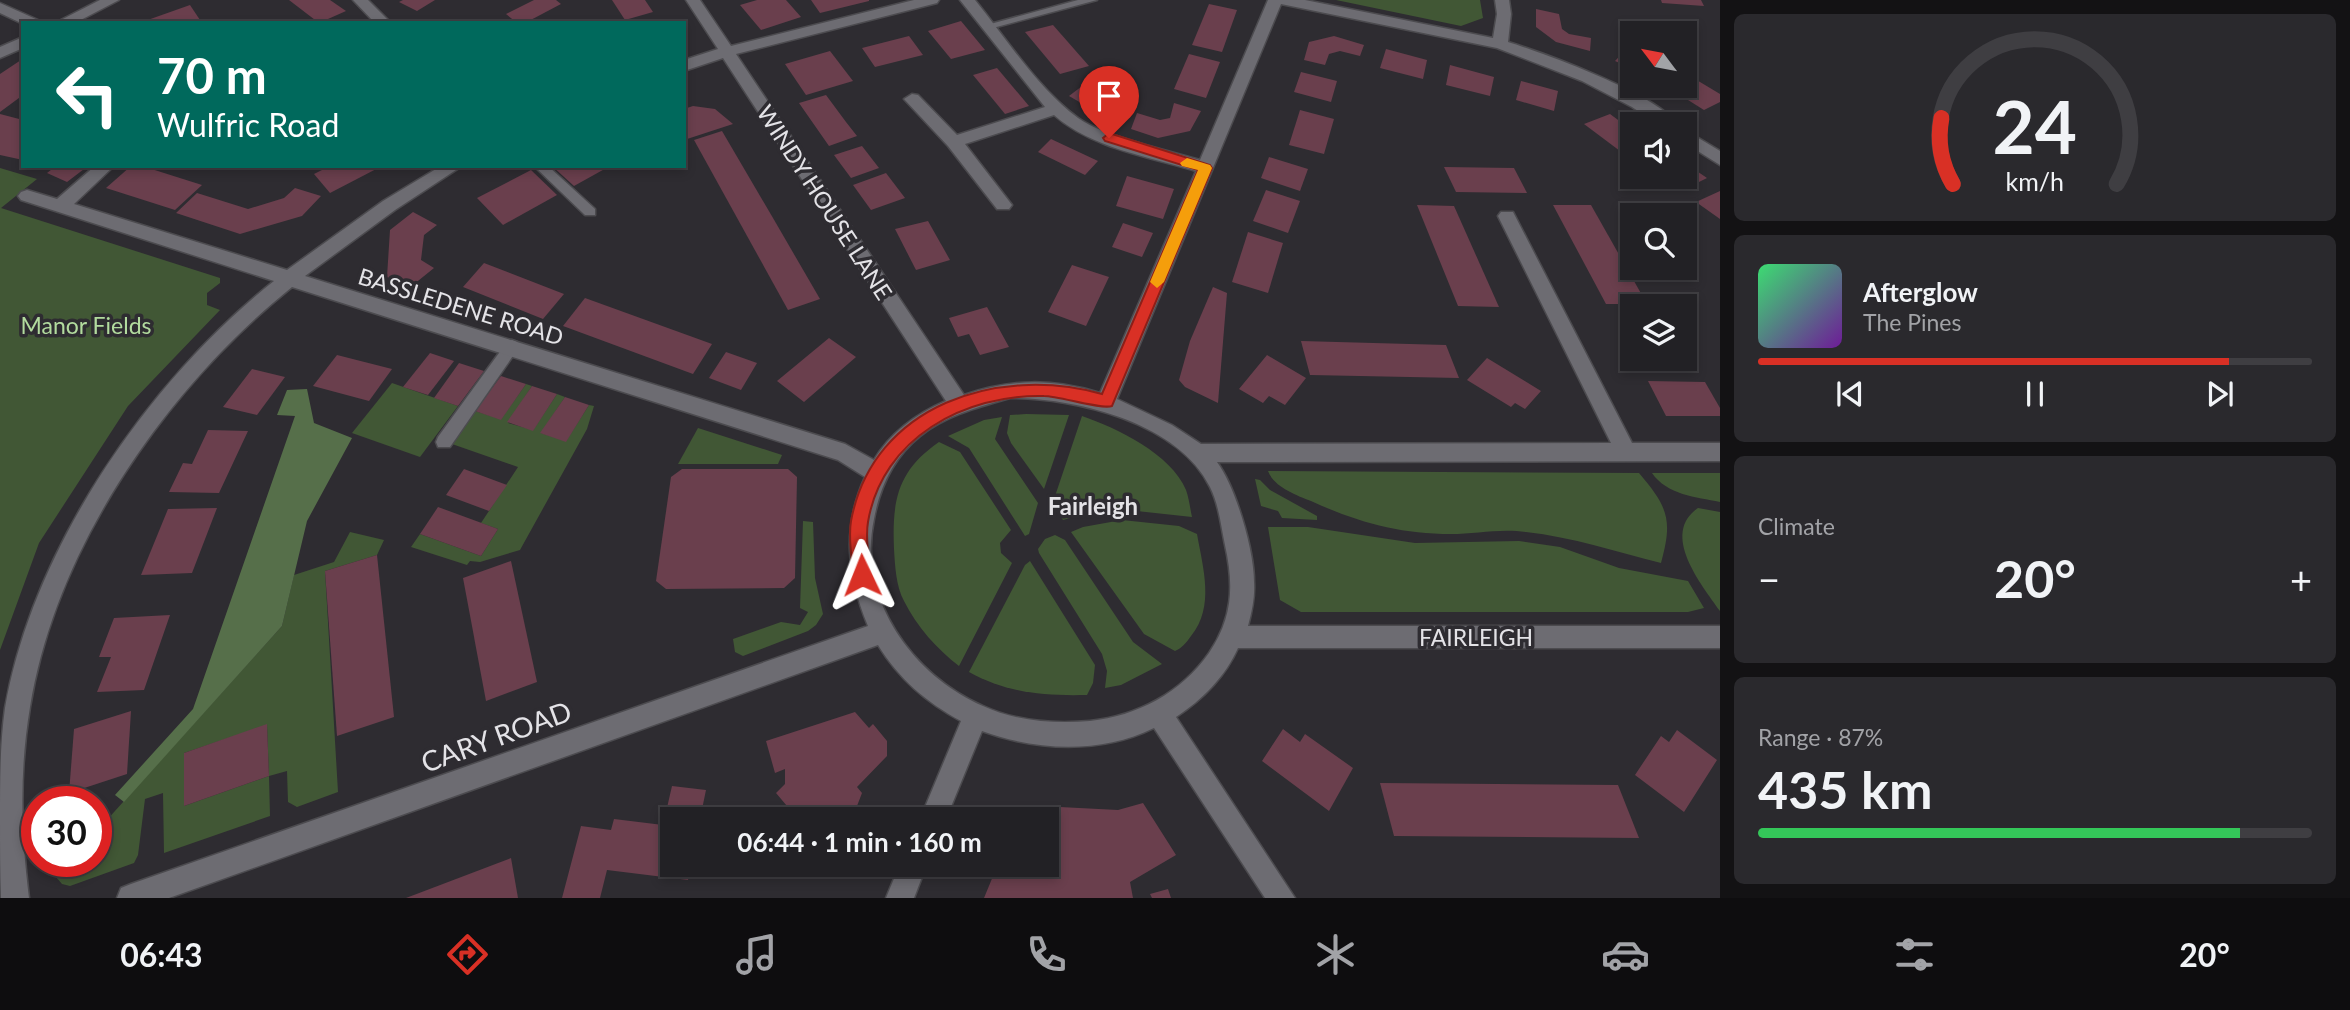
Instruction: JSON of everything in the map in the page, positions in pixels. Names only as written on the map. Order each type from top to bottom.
[{"type":"street","points":[[66,21],[112,0]]},
{"type":"street","points":[[360,0],[382,21]]},
{"type":"street","name":"WINDY HOUSE LANE","points":[[693,0],[958,403]]},
{"type":"street","points":[[686,65],[727,52],[932,0]]},
{"type":"street","points":[[967,0],[1057,109],[1074,124],[1126,145],[1206,168]]},
{"type":"street","points":[[1106,402],[1275,0]]},
{"type":"street","points":[[1283,0],[1500,44],[1588,77],[1652,112]]},
{"type":"street","points":[[1500,44],[1504,14],[1502,0]]},
{"type":"street","points":[[0,6],[29,21]]},
{"type":"street","points":[[912,99],[954,142],[1003,205]]},
{"type":"street","points":[[954,142],[1057,109]]},
{"type":"street","points":[[1697,143],[1720,159]]},
{"type":"street","points":[[61,206],[104,168]]},
{"type":"street","points":[[15,898],[8,810],[15,722],[36,635],[66,556],[110,475],[155,413],[234,326],[288,276],[363,223],[451,168]]},
{"type":"street","name":"BASSLEDENE ROAD","points":[[27,196],[512,346],[845,453],[876,473]]},
{"type":"street","points":[[1507,216],[1626,452]]},
{"type":"street","points":[[1010,390],[1081,394],[1106,402],[1162,429],[1196,453],[1226,494],[1243,582],[1240,610],[1232,638],[1204,679],[1159,714],[1121,729],[1082,733],[1028,730],[976,716],[947,700],[927,685],[894,652],[869,603],[862,575],[859,522],[876,473],[893,449],[915,428],[958,403],[1010,390]]},
{"type":"street","points":[[1196,453],[1720,452]]},
{"type":"street","name":"CARY ROAD","points":[[131,898],[882,632]]},
{"type":"street","name":"FAIRLEIGH","points":[[1232,638],[1720,638]]},
{"type":"street","points":[[1159,714],[1281,898]]},
{"type":"street","points":[[938,807],[976,716]]},
{"type":"street","points":[[900,898],[909,877]]},
{"type":"lane","points":[[989,26],[1091,0]]},
{"type":"lane","points":[[542,168],[590,212]]},
{"type":"lane","points":[[444,442],[512,346]]},
{"type":"green space","points":[[1336,0],[1480,0],[1483,18],[1461,26]]},
{"type":"green space","name":"Manor Fields","points":[[0,168],[37,179],[1,208],[220,278],[220,283],[207,293],[207,305],[220,310],[128,406],[39,543],[0,650]]},
{"type":"green space","points":[[392,383],[458,406],[420,457],[352,433]]},
{"type":"green space","points":[[526,384],[532,386],[508,423],[533,430],[557,394],[565,397],[541,433],[566,441],[589,405],[594,406],[587,429],[520,550],[480,562],[470,561],[467,565],[411,547],[420,534],[481,556],[498,529],[481,523],[518,467],[452,444],[475,411],[501,419]]},
{"type":"green space","points":[[307,389],[314,423],[352,438],[307,521],[282,626],[124,802],[115,795],[193,709],[295,416],[277,415],[287,390]]},
{"type":"green space","points":[[1010,415],[1069,415],[1044,489],[1011,443],[1007,433]]},
{"type":"green space","points":[[1082,416],[1142,444],[1168,465],[1186,490],[1192,517],[1109,508],[1063,520],[1052,505]]},
{"type":"green space","points":[[1002,417],[995,439],[1038,503],[1029,534],[1025,536],[969,448],[948,436],[984,420]]},
{"type":"green space","points":[[698,428],[782,455],[778,464],[678,464]]},
{"type":"green space","points":[[939,442],[960,452],[1011,530],[1000,543],[1001,553],[1012,563],[959,666],[928,637],[915,620],[904,601],[896,576],[894,516],[900,488],[914,464]]},
{"type":"green space","points":[[1268,471],[1639,473],[1662,505],[1667,525],[1665,548],[1661,563],[1543,534],[1498,531],[1451,534],[1396,529],[1345,515],[1299,496],[1275,482]]},
{"type":"green space","points":[[1652,473],[1720,473],[1720,502],[1674,491]]},
{"type":"green space","points":[[1255,479],[1317,516],[1317,520],[1282,518],[1278,511],[1261,506]]},
{"type":"green space","points":[[1698,508],[1720,512],[1720,611],[1695,573],[1683,545],[1683,531],[1687,519]]},
{"type":"green space","points":[[1122,520],[1179,526],[1197,534],[1205,587],[1203,613],[1189,639],[1175,651],[1144,634],[1071,532],[1083,527]]},
{"type":"green space","points":[[803,521],[813,522],[815,578],[823,614],[808,631],[743,656],[735,652],[733,639],[781,622],[800,625],[808,612],[800,608]]},
{"type":"green space","points":[[1268,527],[1308,527],[1415,543],[1519,541],[1560,547],[1619,568],[1688,581],[1704,608],[1688,612],[1301,612],[1280,600]]},
{"type":"green space","points":[[350,532],[384,540],[377,555],[325,571],[338,792],[297,807],[288,802],[287,771],[269,776],[270,816],[164,853],[163,793],[145,799],[138,855],[134,863],[112,871],[112,814],[282,626],[294,575],[334,562]],"holes":[[[267,725],[269,776],[184,806],[184,753]]]},
{"type":"green space","points":[[1055,535],[1065,540],[1133,642],[1162,664],[1121,685],[1105,688],[1107,671],[1102,654],[1039,553],[1038,549],[1045,539]]},
{"type":"green space","points":[[1030,561],[1095,665],[1093,683],[1087,695],[1026,692],[997,685],[969,672],[1025,565]]},
{"type":"green space","points":[[56,877],[95,877],[70,886],[62,884]]},
{"type":"building","points":[[289,0],[330,0],[346,11],[324,21],[316,21]]},
{"type":"building","points":[[435,0],[417,11],[399,2]]},
{"type":"building","points":[[534,0],[556,0],[561,4],[529,21],[515,21],[506,14]]},
{"type":"building","points":[[612,0],[645,0],[653,12],[625,20]]},
{"type":"building","points":[[757,0],[786,0],[801,17],[761,30],[740,5]]},
{"type":"building","points":[[811,0],[869,0],[869,1],[820,13]]},
{"type":"building","points":[[1661,0],[1701,0],[1704,6],[1662,3]]},
{"type":"building","points":[[1209,4],[1237,10],[1222,52],[1192,45]]},
{"type":"building","points":[[190,5],[200,20],[181,21],[145,21]]},
{"type":"building","points":[[1536,9],[1559,14],[1562,29],[1569,34],[1591,38],[1590,51],[1556,42],[1536,27]]},
{"type":"building","points":[[961,21],[985,50],[951,59],[928,31]]},
{"type":"building","points":[[1053,25],[1089,66],[1060,74],[1025,32]]},
{"type":"building","points":[[909,36],[923,55],[875,67],[862,48]]},
{"type":"building","points":[[1334,36],[1364,45],[1360,56],[1340,51],[1329,54],[1325,65],[1304,60],[1309,42]]},
{"type":"building","points":[[1386,49],[1427,60],[1423,79],[1380,68]]},
{"type":"building","points":[[830,51],[853,81],[806,95],[785,64]]},
{"type":"building","points":[[1189,54],[1220,62],[1206,98],[1174,89]]},
{"type":"building","points":[[21,60],[21,96],[0,112],[0,74]]},
{"type":"building","points":[[1450,65],[1494,77],[1490,96],[1446,85]]},
{"type":"building","points":[[997,68],[1029,106],[1005,114],[973,75]]},
{"type":"building","points":[[1301,72],[1337,81],[1331,102],[1294,92]]},
{"type":"building","points":[[1090,80],[1123,98],[1102,115],[1069,96]]},
{"type":"building","points":[[1521,81],[1558,91],[1554,111],[1516,100]]},
{"type":"building","points":[[1698,81],[1720,94],[1720,102],[1704,110],[1685,98],[1698,98]]},
{"type":"building","points":[[826,95],[857,136],[829,146],[799,103]]},
{"type":"building","points":[[1174,103],[1201,111],[1190,131],[1158,138],[1131,129],[1137,113],[1160,120],[1170,118]]},
{"type":"building","points":[[693,106],[715,109],[733,124],[686,139],[686,108]]},
{"type":"building","points":[[1300,110],[1334,119],[1324,154],[1289,145]]},
{"type":"building","points":[[0,114],[21,119],[21,160],[0,155]]},
{"type":"building","points":[[1610,114],[1620,121],[1620,151],[1584,124]]},
{"type":"building","points":[[722,131],[820,299],[788,310],[694,140]]},
{"type":"building","points":[[1051,139],[1098,161],[1085,175],[1038,152]]},
{"type":"building","points":[[862,146],[879,168],[851,178],[834,155]]},
{"type":"building","points":[[1269,157],[1308,169],[1300,191],[1261,178]]},
{"type":"building","points":[[1444,167],[1514,168],[1527,193],[1456,192]]},
{"type":"building","points":[[53,168],[85,168],[67,182],[47,173]]},
{"type":"building","points":[[129,168],[148,168],[202,185],[175,210],[106,188]]},
{"type":"building","points":[[326,168],[378,168],[330,193],[314,174]]},
{"type":"building","points":[[554,168],[606,168],[574,186]]},
{"type":"building","points":[[531,170],[557,195],[503,225],[477,198]]},
{"type":"building","points":[[1697,171],[1707,178],[1697,183]]},
{"type":"building","points":[[886,173],[905,198],[871,210],[853,185]]},
{"type":"building","points":[[1127,176],[1174,189],[1163,219],[1116,206]]},
{"type":"building","points":[[295,188],[321,196],[302,216],[240,234],[176,213],[197,193],[248,209],[284,198]]},
{"type":"building","points":[[1266,190],[1300,201],[1288,233],[1253,221]]},
{"type":"building","points":[[1720,191],[1720,219],[1696,202]]},
{"type":"building","points":[[1417,205],[1454,206],[1499,307],[1458,306]]},
{"type":"building","points":[[1553,205],[1591,205],[1620,256],[1620,280],[1633,280],[1641,294],[1620,294],[1620,304],[1606,304]]},
{"type":"building","points":[[413,212],[437,225],[424,235],[421,260],[434,268],[408,289],[387,277],[390,230]]},
{"type":"building","points":[[928,221],[950,260],[916,270],[895,229]]},
{"type":"building","points":[[1123,223],[1153,233],[1142,257],[1112,247]]},
{"type":"building","points":[[1248,232],[1283,243],[1268,293],[1232,282]]},
{"type":"building","points":[[484,263],[564,294],[543,319],[463,287]]},
{"type":"building","points":[[1072,265],[1109,277],[1086,326],[1048,312]]},
{"type":"building","points":[[1213,287],[1227,293],[1218,403],[1185,387],[1179,380],[1190,341]]},
{"type":"building","points":[[585,298],[712,344],[693,374],[563,326]]},
{"type":"building","points":[[987,307],[1009,347],[980,355],[969,334],[958,337],[949,318]]},
{"type":"building","points":[[829,338],[856,357],[804,402],[777,381]]},
{"type":"building","points":[[1301,341],[1446,345],[1459,378],[1310,375]]},
{"type":"building","points":[[726,352],[757,363],[741,390],[709,378]]},
{"type":"building","points":[[430,353],[454,361],[428,395],[403,387]]},
{"type":"building","points":[[337,355],[392,369],[369,401],[313,386]]},
{"type":"building","points":[[1267,355],[1306,378],[1285,405],[1269,396],[1263,403],[1239,389]]},
{"type":"building","points":[[1487,358],[1541,391],[1525,409],[1515,403],[1511,407],[1467,380]]},
{"type":"building","points":[[459,363],[484,371],[458,406],[434,398]]},
{"type":"building","points":[[252,369],[285,377],[257,415],[223,407]]},
{"type":"building","points":[[501,376],[526,384],[501,420],[475,411]]},
{"type":"building","points":[[1648,381],[1705,382],[1720,408],[1720,416],[1666,416]]},
{"type":"building","points":[[532,386],[557,394],[533,431],[507,422]]},
{"type":"building","points":[[565,397],[589,405],[566,442],[540,433]]},
{"type":"building","points":[[208,430],[248,431],[219,493],[169,492],[183,463],[192,464]]},
{"type":"building","points":[[464,469],[507,485],[489,511],[446,495]]},
{"type":"building","points":[[682,469],[788,469],[797,477],[795,578],[784,588],[666,589],[656,581],[671,477]]},
{"type":"building","points":[[438,507],[498,529],[481,556],[420,534]]},
{"type":"building","points":[[217,508],[192,573],[141,575],[168,509]]},
{"type":"building","points":[[377,555],[394,717],[337,736],[325,571]]},
{"type":"building","points":[[511,561],[537,682],[486,701],[463,578]]},
{"type":"building","points":[[170,615],[144,690],[97,692],[111,657],[99,657],[114,618]]},
{"type":"building","points":[[131,711],[127,774],[90,786],[70,786],[74,729]]},
{"type":"building","points":[[855,712],[869,728],[873,724],[887,741],[887,756],[857,787],[862,793],[857,807],[788,807],[776,793],[785,784],[785,769],[775,773],[766,741]]},
{"type":"building","points":[[267,724],[269,776],[184,806],[184,753]]},
{"type":"building","points":[[1283,729],[1300,742],[1305,734],[1353,768],[1329,811],[1262,761]]},
{"type":"building","points":[[1677,730],[1717,760],[1684,812],[1635,775],[1661,736],[1669,742]]},
{"type":"building","points":[[1380,783],[1618,785],[1639,838],[1394,836]]},
{"type":"building","points":[[672,786],[706,790],[702,807],[667,807]]},
{"type":"building","points":[[1143,803],[1176,855],[1130,882],[1133,898],[984,898],[993,877],[1059,877],[1059,807],[1020,807],[1021,805],[1118,810]]},
{"type":"building","points":[[614,819],[660,825],[660,877],[607,870],[600,898],[562,898],[581,826],[611,830]]},
{"type":"building","points":[[511,858],[518,898],[406,898]]},
{"type":"building","points":[[664,877],[689,877],[688,880]]},
{"type":"building","points":[[1168,889],[1171,898],[1152,898],[1150,894]]},
{"type":"slow traffic","points":[[1157,282],[1206,168],[1187,163]]},
{"type":"district","name":"Fairleigh","points":[[1093,505]]},
{"type":"route","points":[[862,575],[859,522],[876,473],[893,449],[915,428],[958,403],[1010,390],[1081,394],[1106,402],[1206,168],[1109,138]]}]
